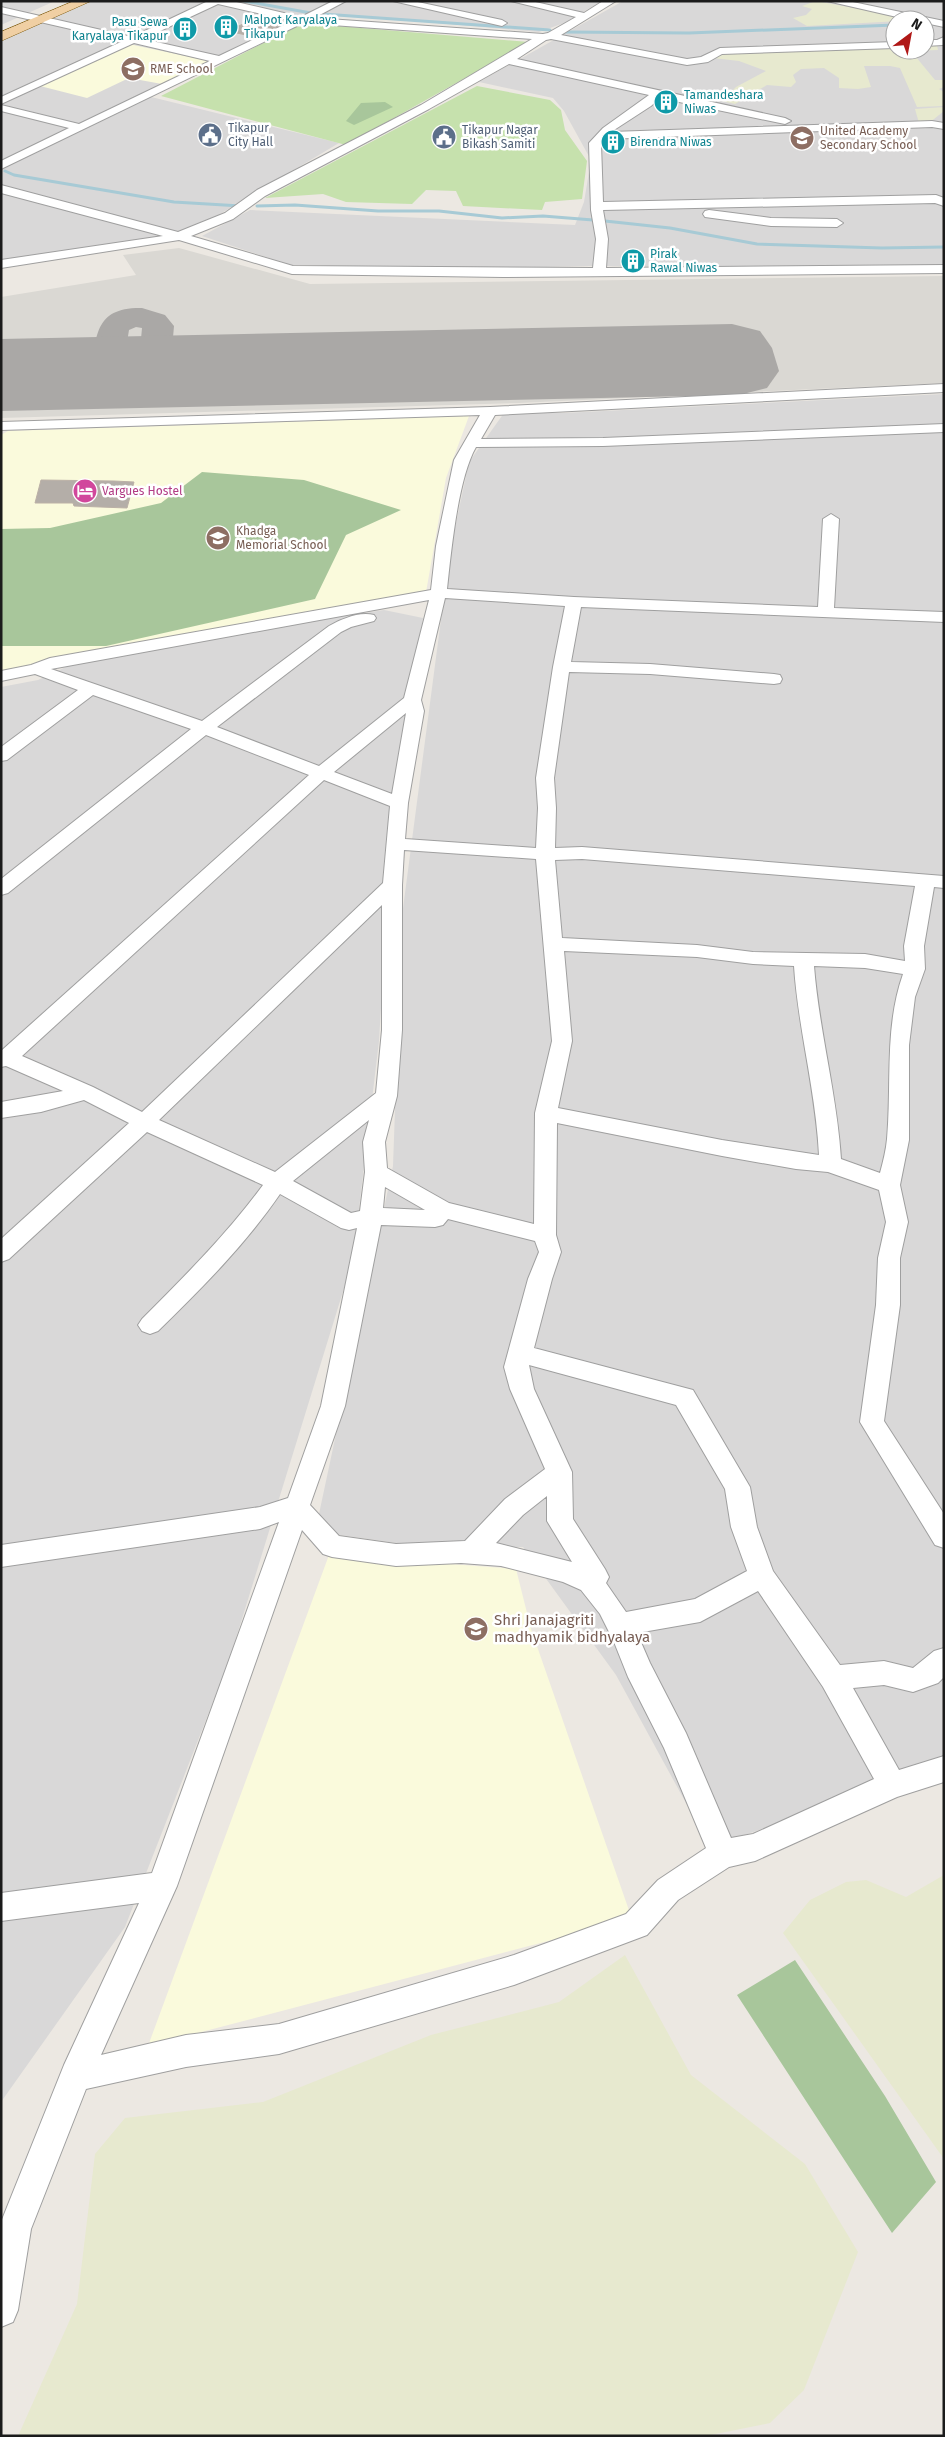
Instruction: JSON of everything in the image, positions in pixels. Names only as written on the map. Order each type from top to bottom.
[{"type":"main road","points":[[1,27],[62,1]]},
{"type":"main road","points":[[1,37],[85,1]]},
{"type":"street","points":[[1,101],[218,1],[302,20],[547,36],[687,62],[704,60],[720,51],[885,44]]},
{"type":"street","points":[[1,166],[341,1]]},
{"type":"street","points":[[398,1],[521,27],[563,28]]},
{"type":"street","points":[[516,1],[586,16]]},
{"type":"street","points":[[1,264],[179,236],[211,225],[241,207],[261,192],[424,107],[611,1]]},
{"type":"street","points":[[832,1],[938,22],[944,10]]},
{"type":"street","points":[[1,10],[221,60]]},
{"type":"street","points":[[641,66],[656,57]]},
{"type":"street","points":[[508,60],[816,127]]},
{"type":"street","points":[[612,84],[627,75]]},
{"type":"street","points":[[599,271],[602,239],[598,206],[595,143],[607,130],[647,104],[658,93]]},
{"type":"street","points":[[1,108],[81,128]]},
{"type":"street","points":[[740,131],[760,115]]},
{"type":"street","points":[[603,136],[816,127],[938,125],[944,116]]},
{"type":"street","points":[[1,189],[179,236],[292,270],[503,273],[944,269]]},
{"type":"street","points":[[598,206],[936,199],[944,202]]},
{"type":"street","points":[[650,204],[772,222],[837,223]]},
{"type":"street","points":[[1,426],[274,416],[490,411],[944,388]]},
{"type":"street","points":[[1,2310],[16,2229],[75,2076],[162,1886],[295,1506],[333,1406],[370,1216],[376,1172],[374,1142],[386,1096],[392,1030],[392,885],[399,803],[415,711],[412,700],[437,599],[444,546],[462,460],[490,411]]},
{"type":"street","points":[[472,443],[603,442],[944,428]]},
{"type":"street","points":[[826,612],[832,519]]},
{"type":"street","points":[[1,889],[204,728],[346,622],[363,618],[396,616],[437,599]]},
{"type":"street","points":[[1,676],[36,669],[50,663],[170,640],[437,599],[574,602],[944,617]]},
{"type":"street","points":[[574,602],[561,667],[545,778],[547,808],[545,854],[562,1041],[546,1113],[546,1235],[550,1252],[540,1279],[521,1354],[516,1366],[522,1389],[559,1472],[560,1521],[596,1577],[590,1582]]},
{"type":"street","points":[[561,667],[650,669],[774,679]]},
{"type":"street","points":[[36,669],[204,728],[399,803]]},
{"type":"street","points":[[1,756],[90,689]]},
{"type":"street","points":[[412,700],[321,773],[4,1059],[86,1092],[144,1122],[278,1182],[349,1222],[370,1216],[435,1219],[443,1210]]},
{"type":"street","points":[[395,844],[545,854],[582,853],[935,881],[914,946],[915,969],[905,997],[899,1045],[898,1140],[889,1185],[897,1222],[889,1258],[888,1305],[872,1422],[944,1537]]},
{"type":"street","points":[[1,1253],[144,1122],[392,885]]},
{"type":"street","points":[[554,944],[697,951],[753,958],[865,961],[915,969]]},
{"type":"street","points":[[804,959],[806,993],[828,1122],[830,1164]]},
{"type":"street","points":[[1,1110],[41,1104],[86,1092]]},
{"type":"street","points":[[150,1325],[203,1273],[247,1224],[278,1182],[386,1096]]},
{"type":"street","points":[[546,1113],[650,1132],[732,1150],[796,1161],[830,1164],[889,1185]]},
{"type":"street","points":[[376,1172],[443,1210],[546,1235]]},
{"type":"street","points":[[521,1354],[684,1397],[737,1487],[744,1527],[762,1576],[833,1678],[892,1785]]},
{"type":"street","points":[[470,1553],[514,1507],[559,1472]]},
{"type":"street","points":[[295,1506],[332,1546],[396,1555],[470,1553],[501,1555],[568,1572],[590,1582],[609,1606],[619,1625],[676,1742],[723,1854]]},
{"type":"street","points":[[1,1556],[260,1518],[295,1506]]},
{"type":"street","points":[[619,1625],[700,1610],[762,1576]]},
{"type":"street","points":[[833,1678],[884,1673],[913,1680],[928,1674],[944,1660]]},
{"type":"street","points":[[75,2076],[186,2051],[279,2039],[514,1970],[636,1925],[668,1890],[723,1854],[756,1847],[892,1785],[944,1769]]},
{"type":"street","points":[[1,1907],[162,1886]]},
{"type":"shaded area","points":[[1,1],[55,1],[1,25]]},
{"type":"shaded area","points":[[76,1],[602,1],[564,23],[539,32],[313,12],[143,95],[339,143],[205,223],[163,236],[1,261],[1,34]]},
{"type":"shaded area","points":[[623,1],[944,1],[944,267],[587,266],[490,268],[290,265],[202,236],[250,210],[575,225],[584,202],[591,160],[564,111],[553,98],[479,82]]},
{"type":"shaded area","points":[[816,1],[885,14],[885,22],[807,26],[793,18],[806,15],[812,9],[802,6]]},
{"type":"shaded area","name":"RME School","points":[[129,44],[209,61],[162,84],[129,78],[87,98],[40,86]]},
{"type":"shaded area","points":[[885,47],[885,60],[918,60],[935,80],[944,80],[944,87],[939,89],[944,92],[944,106],[917,107],[900,68],[890,66],[864,66],[871,87],[858,89],[839,88],[839,78],[824,68],[801,69],[793,75],[796,82],[791,87],[767,85],[735,104],[722,101],[736,87],[766,71],[739,61],[713,58],[731,52]]},
{"type":"shaded area","points":[[944,107],[944,111],[929,123],[919,123],[915,109]]},
{"type":"shaded area","points":[[179,248],[310,284],[944,276],[944,383],[519,403],[1,418],[1,297],[136,275],[123,255]]},
{"type":"shaded area","points":[[944,394],[944,1766],[710,1847],[616,1675],[523,1547],[424,1547],[333,1534],[319,1514],[393,1166],[402,916],[450,551],[469,462],[504,413],[563,413]]},
{"type":"shaded area","name":"Khadga Memorial School","points":[[469,416],[446,478],[425,598],[1,675],[1,435],[8,431]]},
{"type":"shaded area","points":[[384,610],[423,618],[392,828],[379,1041],[353,1259],[229,1661],[125,1927],[1,2102],[1,687],[38,680],[70,665],[224,634]]},
{"type":"shaded area","points":[[329,1555],[516,1569],[531,1629],[632,1919],[148,2046]]},
{"type":"shaded area","points":[[944,1875],[944,2159],[783,1933],[810,1900],[846,1882],[866,1880],[906,1897]]},
{"type":"shaded area","points":[[625,1955],[691,2075],[805,2164],[858,2252],[804,2390],[770,2423],[706,2436],[18,2436],[77,2304],[95,2154],[125,2118],[263,2102],[431,2035],[559,2002]]},
{"type":"green space","points":[[302,23],[529,42],[346,145],[161,96]]},
{"type":"green space","points":[[477,86],[550,100],[561,110],[565,130],[587,161],[582,199],[545,202],[542,210],[463,206],[456,191],[426,190],[412,204],[346,202],[323,194],[265,198]]},
{"type":"green space","points":[[385,102],[393,107],[354,125],[346,121],[361,103]]},
{"type":"green space","points":[[202,472],[304,480],[401,510],[346,535],[315,599],[106,646],[1,646],[1,529],[50,528],[161,503]]},
{"type":"green space","points":[[795,1960],[885,2096],[936,2182],[892,2233],[737,1995]]},
{"type":"building","points":[[260,16],[286,22],[255,37],[228,31]]},
{"type":"building","name":"Vargues Hostel","points":[[41,480],[134,482],[127,508],[74,506],[73,503],[35,503]]},
{"type":"waterway","points":[[244,1],[311,13]]},
{"type":"waterway","points":[[323,14],[550,30]]},
{"type":"waterway","points":[[564,32],[689,33],[885,25]]},
{"type":"waterway","points":[[5,171],[14,175],[174,202],[241,206]]},
{"type":"waterway","points":[[257,206],[295,205],[378,211],[439,211],[502,218],[543,216],[593,220]]},
{"type":"waterway","points":[[605,221],[670,228],[757,244],[882,248],[944,247]]},
{"type":"taxiway","points":[[106,373],[114,327],[118,323],[130,318],[148,319],[158,326],[154,372]]},
{"type":"runway","points":[[1,363],[732,348],[739,371],[1,387]]},
{"type":"place","name":"Malpot Karyalaya Tikapur","points":[[226,27]]},
{"type":"place","name":"Pasu Sewa Karyalaya Tikapur","points":[[185,29]]},
{"type":"place","name":"RME School","points":[[133,69]]},
{"type":"place","name":"Tamandeshara Niwas","points":[[666,102]]},
{"type":"place","name":"Tikapur City Hall","points":[[210,135]]},
{"type":"place","name":"Tikapur Nagar Bikash Samiti","points":[[444,137]]},
{"type":"place","name":"United Academy Secondary School","points":[[802,138]]},
{"type":"place","name":"Birendra Niwas","points":[[613,142]]},
{"type":"place","name":"Pirak Rawal Niwas","points":[[633,261]]},
{"type":"place","name":"Vargues Hostel","points":[[85,491]]},
{"type":"place","name":"Khadga Memorial School","points":[[218,538]]},
{"type":"place","name":"Shri Janajagriti madhyamik bidhyalaya","points":[[476,1629]]}]
